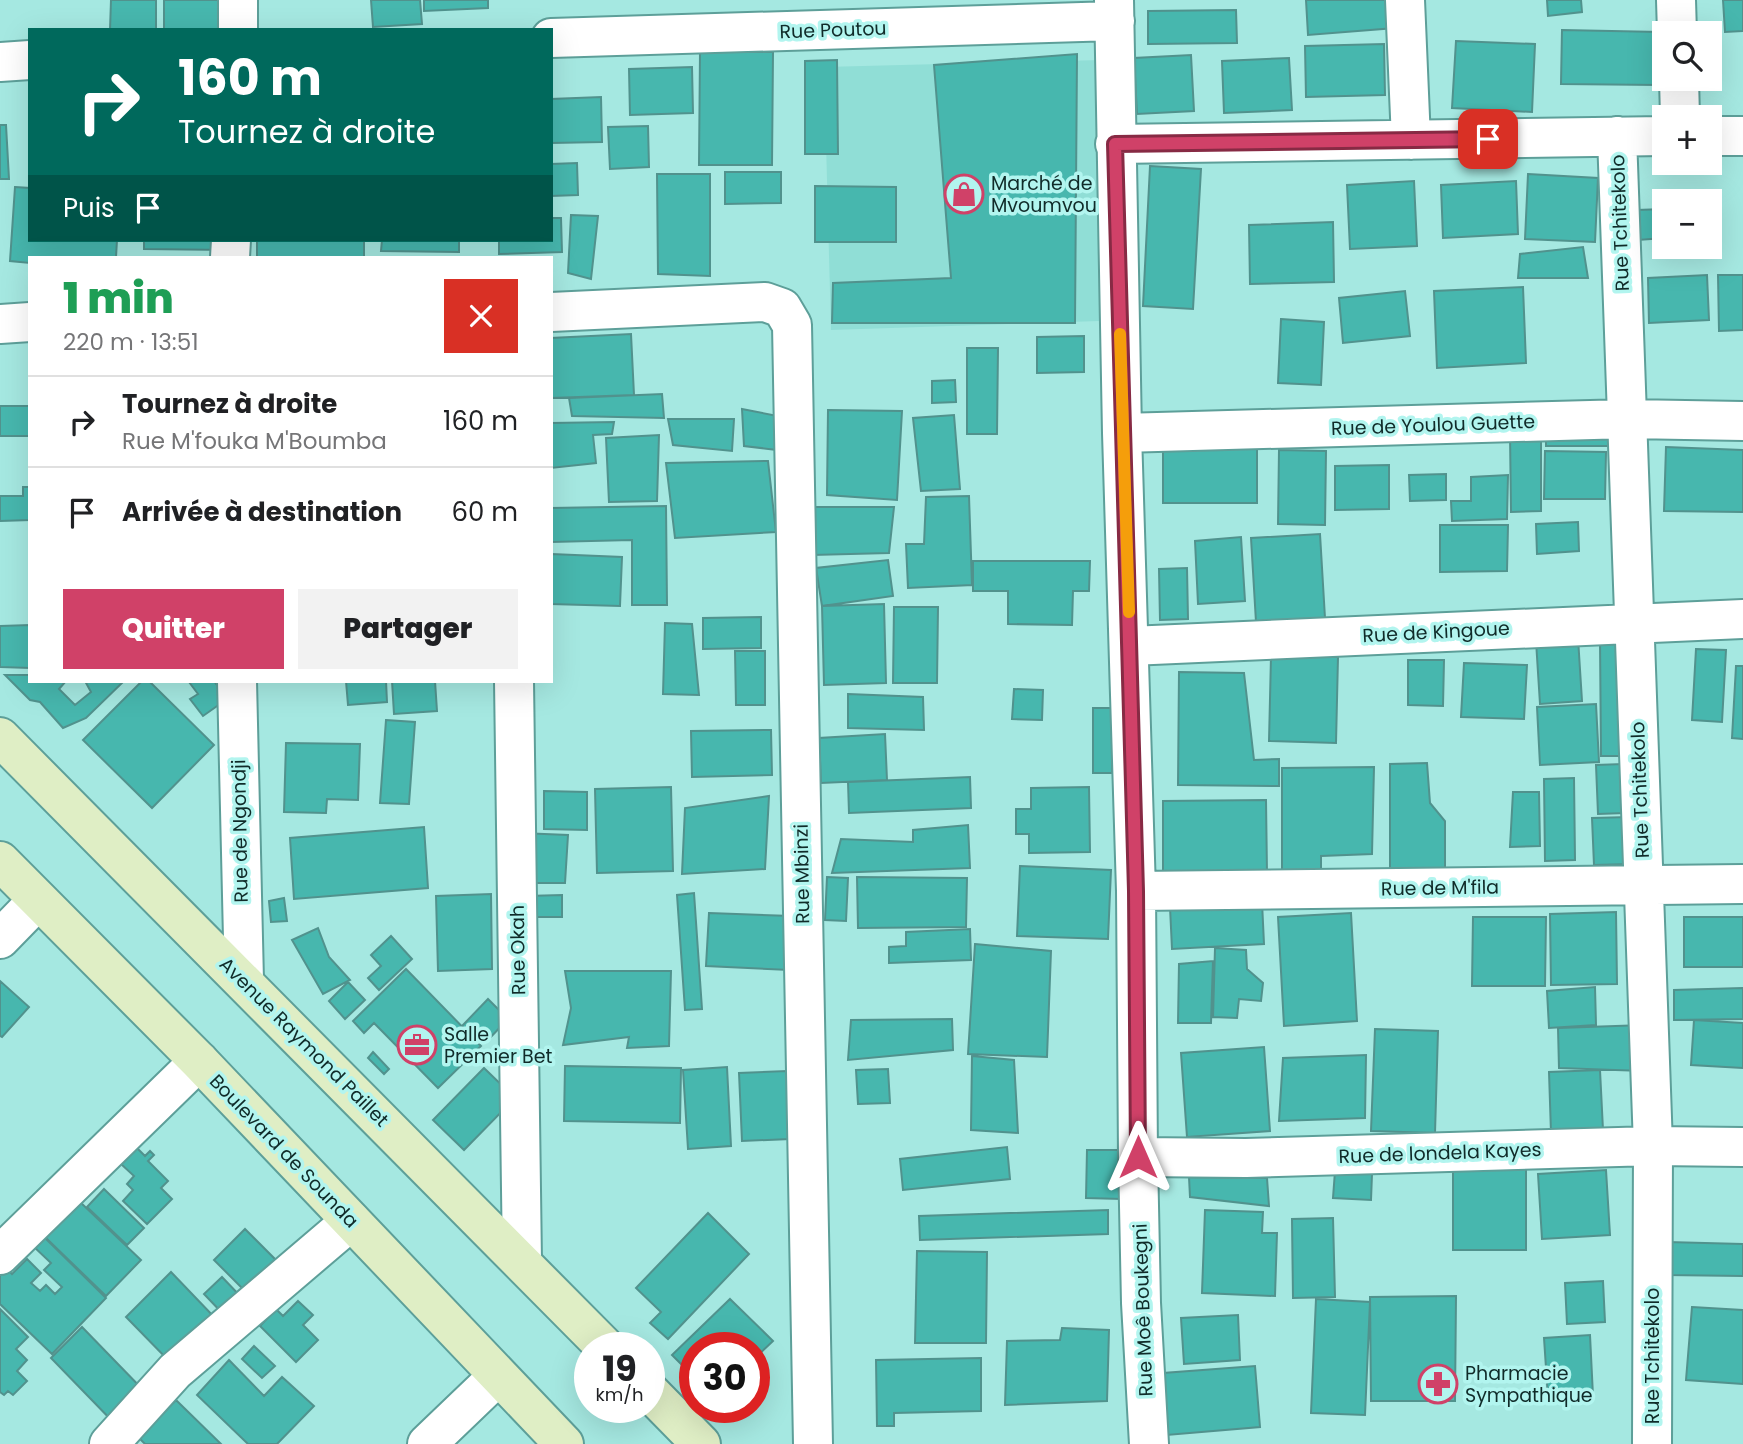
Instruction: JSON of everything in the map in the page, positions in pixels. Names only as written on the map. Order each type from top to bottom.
[{"type":"main road","name":"Avenue Raymond Paillet","points":[[0,737],[590,1332]]},
{"type":"main road","name":"Boulevard de Sounda","points":[[0,861],[199,1061],[564,1444]]},
{"type":"main road","points":[[665,1407],[701,1444]]},
{"type":"street","points":[[238,0],[239,28]]},
{"type":"street","points":[[1405,0],[1411,140]]},
{"type":"street","points":[[1676,0],[1677,21]]},
{"type":"street","name":"Rue Poutou","points":[[553,38],[1114,11]]},
{"type":"street","name":"Rue Moê Boukegni","points":[[1114,11],[1122,433],[1136,891],[1141,1303],[1149,1444]]},
{"type":"street","points":[[0,62],[28,60]]},
{"type":"street","name":"Rue Tchitekolo","points":[[1617,136],[1653,1146],[1652,1444]]},
{"type":"street","points":[[1115,144],[1652,136]]},
{"type":"street","points":[[1722,136],[1743,136]]},
{"type":"street","name":"Rue Mbinzi","points":[[553,312],[765,302],[782,308],[792,325],[813,1444]]},
{"type":"street","points":[[0,324],[28,322]]},
{"type":"street","name":"Rue de Youlou Guette","points":[[1122,433],[1628,419],[1743,421]]},
{"type":"street","name":"Rue de Kingoue","points":[[1130,646],[1743,619]]},
{"type":"street","name":"Rue de Ngondji","points":[[237,683],[244,981]]},
{"type":"street","name":"Rue Okah","points":[[514,683],[522,1262]]},
{"type":"street","name":"Rue de M'fila","points":[[1136,891],[1743,884]]},
{"type":"street","points":[[0,939],[38,900]]},
{"type":"street","points":[[0,1255],[199,1061]]},
{"type":"street","name":"Rue de londela Kayes","points":[[1138,1157],[1288,1157],[1653,1146],[1743,1147]]},
{"type":"street","points":[[108,1444],[175,1371],[351,1221]]},
{"type":"street","points":[[427,1444],[498,1376]]},
{"type":"shaded area","name":"Marché de Mvoumvou","points":[[1101,60],[1099,321],[831,330],[824,67]]},
{"type":"building","points":[[111,0],[156,0],[156,28],[110,28]]},
{"type":"building","points":[[164,0],[228,0],[227,28],[164,28]]},
{"type":"building","points":[[371,0],[420,0],[422,24],[373,27]]},
{"type":"building","points":[[424,0],[488,0],[488,8],[424,11]]},
{"type":"building","points":[[1306,0],[1394,0],[1395,28],[1308,35]]},
{"type":"building","points":[[1547,0],[1581,0],[1582,12],[1548,16]]},
{"type":"building","points":[[1723,0],[1743,0],[1743,31],[1725,32]]},
{"type":"building","points":[[1236,10],[1237,43],[1148,44],[1148,11]]},
{"type":"building","points":[[1562,30],[1652,32],[1652,85],[1561,84]]},
{"type":"building","points":[[1456,41],[1535,44],[1532,112],[1452,108]]},
{"type":"building","points":[[1384,44],[1385,95],[1306,97],[1305,46]]},
{"type":"building","points":[[700,52],[773,52],[772,165],[699,165]]},
{"type":"building","points":[[1077,54],[1075,323],[832,323],[833,283],[951,278],[934,65]]},
{"type":"building","points":[[1191,55],[1194,111],[1137,114],[1134,58]]},
{"type":"building","points":[[1289,58],[1292,110],[1224,113],[1222,61]]},
{"type":"building","points":[[837,60],[838,154],[805,154],[805,61]]},
{"type":"building","points":[[692,67],[693,113],[630,115],[629,69]]},
{"type":"building","points":[[601,97],[602,142],[553,143],[553,99]]},
{"type":"building","points":[[0,125],[6,125],[9,179],[0,179]]},
{"type":"building","points":[[648,126],[649,167],[610,169],[608,127]]},
{"type":"building","points":[[577,163],[578,195],[553,196],[553,164]]},
{"type":"building","points":[[1150,166],[1201,169],[1193,309],[1143,306]]},
{"type":"building","points":[[725,172],[781,172],[781,203],[725,204]]},
{"type":"building","points":[[657,174],[710,174],[710,276],[658,274]]},
{"type":"building","points":[[1528,174],[1598,178],[1595,242],[1525,239]]},
{"type":"building","points":[[1414,181],[1417,246],[1350,249],[1347,185]]},
{"type":"building","points":[[1516,181],[1518,234],[1443,238],[1441,185]]},
{"type":"building","points":[[815,186],[896,187],[896,242],[815,242]]},
{"type":"building","points":[[15,187],[28,188],[28,242],[117,242],[116,256],[28,256],[28,263],[10,261]]},
{"type":"building","points":[[1652,209],[1652,239],[1638,240],[1637,210]]},
{"type":"building","points":[[571,215],[598,216],[591,279],[568,273]]},
{"type":"building","points":[[553,218],[561,218],[562,252],[499,254],[499,242],[553,242]]},
{"type":"building","points":[[1333,222],[1334,282],[1250,284],[1249,225]]},
{"type":"building","points":[[144,242],[230,242],[229,250],[144,249]]},
{"type":"building","points":[[257,242],[364,242],[364,256],[257,256]]},
{"type":"building","points":[[382,242],[459,242],[459,252],[381,251]]},
{"type":"building","points":[[1583,247],[1588,278],[1518,278],[1520,254]]},
{"type":"building","points":[[1707,275],[1709,320],[1649,323],[1648,278]]},
{"type":"building","points":[[1718,275],[1743,275],[1743,330],[1719,331]]},
{"type":"building","points":[[1523,287],[1526,363],[1437,368],[1434,291]]},
{"type":"building","points":[[1405,291],[1410,336],[1343,343],[1339,298]]},
{"type":"building","points":[[1281,319],[1324,322],[1321,385],[1278,383]]},
{"type":"building","points":[[631,334],[634,395],[553,398],[553,338]]},
{"type":"building","points":[[1084,336],[1084,372],[1037,373],[1037,337]]},
{"type":"building","points":[[967,348],[998,348],[997,434],[967,434]]},
{"type":"building","points":[[955,380],[956,402],[932,403],[932,381]]},
{"type":"building","points":[[662,394],[664,418],[572,416],[569,398]]},
{"type":"building","points":[[0,406],[28,406],[28,436],[0,436]]},
{"type":"building","points":[[742,409],[783,417],[786,451],[744,446]]},
{"type":"building","points":[[828,410],[902,411],[897,500],[827,495]]},
{"type":"building","points":[[954,415],[960,489],[921,491],[913,418]]},
{"type":"building","points":[[668,419],[734,419],[732,451],[673,445]]},
{"type":"building","points":[[614,422],[612,434],[593,435],[596,463],[553,468],[553,423]]},
{"type":"building","points":[[1546,426],[1620,426],[1619,446],[1546,446]]},
{"type":"building","points":[[1541,433],[1541,511],[1511,512],[1510,434]]},
{"type":"building","points":[[659,435],[657,501],[609,502],[606,438]]},
{"type":"building","points":[[1163,447],[1257,447],[1257,503],[1163,503]]},
{"type":"building","points":[[1666,447],[1743,450],[1743,512],[1664,511]]},
{"type":"building","points":[[1279,450],[1326,451],[1325,525],[1278,524]]},
{"type":"building","points":[[1545,451],[1606,452],[1605,499],[1544,499]]},
{"type":"building","points":[[768,461],[776,532],[675,538],[666,463]]},
{"type":"building","points":[[1389,465],[1389,509],[1335,510],[1335,466]]},
{"type":"building","points":[[1446,474],[1446,500],[1410,501],[1409,475]]},
{"type":"building","points":[[1508,475],[1507,519],[1452,521],[1451,501],[1471,501],[1471,477]]},
{"type":"building","points":[[23,487],[28,487],[28,520],[0,521],[0,496],[23,496]]},
{"type":"building","points":[[969,496],[972,585],[908,588],[906,544],[924,544],[926,497]]},
{"type":"building","points":[[666,506],[667,605],[632,605],[632,540],[553,542],[553,508]]},
{"type":"building","points":[[810,507],[894,507],[889,553],[812,555]]},
{"type":"building","points":[[1578,522],[1579,551],[1537,554],[1536,524]]},
{"type":"building","points":[[1440,525],[1508,525],[1507,571],[1440,572]]},
{"type":"building","points":[[1320,534],[1325,618],[1256,622],[1251,538]]},
{"type":"building","points":[[1241,537],[1245,601],[1198,604],[1195,541]]},
{"type":"building","points":[[553,554],[622,557],[620,606],[553,604]]},
{"type":"building","points":[[888,560],[893,596],[822,606],[816,568]]},
{"type":"building","points":[[973,561],[1090,561],[1089,591],[1073,591],[1072,625],[1008,624],[1008,591],[973,591]]},
{"type":"building","points":[[1187,568],[1188,619],[1160,620],[1159,569]]},
{"type":"building","points":[[884,604],[886,683],[824,685],[822,606]]},
{"type":"building","points":[[894,607],[938,607],[937,683],[893,683]]},
{"type":"building","points":[[761,617],[761,648],[703,649],[703,618]]},
{"type":"building","points":[[665,623],[692,624],[699,695],[663,694]]},
{"type":"building","points":[[28,625],[28,668],[0,667],[0,626]]},
{"type":"building","points":[[1578,638],[1582,701],[1540,704],[1536,641]]},
{"type":"building","points":[[1600,641],[1634,641],[1634,756],[1601,756]]},
{"type":"building","points":[[1696,649],[1726,650],[1722,722],[1692,720]]},
{"type":"building","points":[[735,651],[765,651],[765,705],[736,705]]},
{"type":"building","points":[[1271,656],[1338,657],[1336,743],[1269,741]]},
{"type":"building","points":[[1408,660],[1444,660],[1443,706],[1408,705]]},
{"type":"building","points":[[1464,663],[1527,665],[1524,719],[1461,717]]},
{"type":"building","points":[[1736,666],[1743,666],[1743,739],[1732,738]]},
{"type":"building","points":[[1179,672],[1244,673],[1254,760],[1279,759],[1279,786],[1178,785]]},
{"type":"building","points":[[5,675],[28,675],[28,683],[64,683],[59,689],[75,705],[91,692],[86,683],[122,683],[86,718],[63,728],[40,702],[30,700]]},
{"type":"building","points":[[140,683],[151,683],[214,745],[152,808],[83,740]]},
{"type":"building","points":[[190,683],[215,683],[227,699],[203,716],[190,699],[198,694]]},
{"type":"building","points":[[346,683],[386,683],[387,702],[348,705]]},
{"type":"building","points":[[392,683],[435,683],[437,711],[394,714]]},
{"type":"building","points":[[1014,689],[1043,690],[1042,720],[1012,719]]},
{"type":"building","points":[[848,694],[923,697],[924,730],[848,728]]},
{"type":"building","points":[[1596,704],[1599,762],[1540,765],[1537,707]]},
{"type":"building","points":[[1093,708],[1112,708],[1112,773],[1093,773]]},
{"type":"building","points":[[386,720],[415,722],[409,804],[380,803]]},
{"type":"building","points":[[771,730],[772,775],[692,777],[691,731]]},
{"type":"building","points":[[885,734],[887,780],[821,783],[819,738]]},
{"type":"building","points":[[286,743],[360,744],[358,800],[327,799],[326,813],[284,812]]},
{"type":"building","points":[[1427,763],[1430,803],[1445,821],[1445,869],[1390,869],[1390,764]]},
{"type":"building","points":[[1623,764],[1625,813],[1598,814],[1596,765]]},
{"type":"building","points":[[1374,767],[1372,854],[1321,856],[1321,873],[1282,874],[1282,768]]},
{"type":"building","points":[[970,777],[971,808],[849,813],[848,782]]},
{"type":"building","points":[[1574,778],[1575,860],[1545,861],[1544,779]]},
{"type":"building","points":[[671,787],[673,871],[597,873],[595,789]]},
{"type":"building","points":[[1089,787],[1090,852],[1029,853],[1029,834],[1016,834],[1016,809],[1031,809],[1031,788]]},
{"type":"building","points":[[544,791],[587,792],[587,830],[544,829]]},
{"type":"building","points":[[1513,792],[1539,792],[1540,846],[1510,847]]},
{"type":"building","points":[[769,796],[765,869],[682,874],[685,808]]},
{"type":"building","points":[[1266,800],[1267,874],[1163,876],[1163,801]]},
{"type":"building","points":[[1630,817],[1632,864],[1594,865],[1592,818]]},
{"type":"building","points":[[968,825],[970,868],[832,873],[841,839],[913,842],[913,830]]},
{"type":"building","points":[[424,827],[428,888],[294,899],[290,838]]},
{"type":"building","points":[[520,833],[568,835],[565,883],[522,883]]},
{"type":"building","points":[[1020,866],[1111,870],[1108,939],[1017,936]]},
{"type":"building","points":[[827,877],[848,878],[846,921],[825,920]]},
{"type":"building","points":[[857,877],[967,878],[966,927],[858,928]]},
{"type":"building","points":[[694,893],[702,1009],[685,1010],[677,895]]},
{"type":"building","points":[[491,894],[492,969],[438,971],[436,896]]},
{"type":"building","points":[[562,895],[562,917],[526,917],[526,896]]},
{"type":"building","points":[[284,898],[287,921],[271,922],[269,901]]},
{"type":"building","points":[[1262,902],[1264,944],[1172,949],[1170,907]]},
{"type":"building","points":[[1616,912],[1617,984],[1551,985],[1550,914]]},
{"type":"building","points":[[709,913],[791,916],[789,970],[706,966]]},
{"type":"building","points":[[1351,913],[1357,1021],[1284,1026],[1278,917]]},
{"type":"building","points":[[1473,917],[1546,917],[1545,986],[1472,986]]},
{"type":"building","points":[[1684,917],[1743,917],[1743,967],[1684,967]]},
{"type":"building","points":[[318,928],[329,957],[350,980],[323,994],[292,940]]},
{"type":"building","points":[[970,929],[971,960],[889,963],[889,947],[906,946],[906,932]]},
{"type":"building","points":[[391,936],[412,959],[379,990],[368,978],[381,966],[371,955]]},
{"type":"building","points":[[975,944],[1051,951],[1047,1057],[968,1054]]},
{"type":"building","points":[[1215,948],[1246,950],[1247,969],[1263,983],[1261,1001],[1239,999],[1237,1018],[1213,1017]]},
{"type":"building","points":[[1213,961],[1211,1023],[1178,1023],[1179,964]]},
{"type":"building","points":[[406,969],[481,1046],[438,1088],[374,1023],[364,1033],[353,1021]]},
{"type":"building","points":[[565,971],[671,971],[669,1046],[627,1048],[629,1037],[563,1045],[571,1008]]},
{"type":"building","points":[[0,981],[29,1007],[2,1037],[0,1036]]},
{"type":"building","points":[[348,982],[365,1000],[345,1019],[329,1001]]},
{"type":"building","points":[[1595,987],[1596,1025],[1549,1028],[1547,991]]},
{"type":"building","points":[[1743,988],[1743,1019],[1674,1020],[1674,990]]},
{"type":"building","points":[[488,999],[508,1019],[486,1042],[478,1034],[474,1038],[462,1026]]},
{"type":"building","points":[[952,1019],[953,1050],[848,1060],[851,1020]]},
{"type":"building","points":[[1694,1020],[1743,1023],[1743,1068],[1691,1065]]},
{"type":"building","points":[[1644,1025],[1643,1071],[1559,1068],[1558,1028]]},
{"type":"building","points":[[1375,1029],[1438,1031],[1435,1133],[1371,1131]]},
{"type":"building","points":[[1264,1047],[1270,1131],[1187,1137],[1181,1053]]},
{"type":"building","points":[[373,1052],[389,1069],[384,1074],[368,1058]]},
{"type":"building","points":[[1366,1055],[1365,1118],[1279,1121],[1283,1058]]},
{"type":"building","points":[[972,1056],[1014,1060],[1018,1133],[971,1130]]},
{"type":"building","points":[[565,1066],[681,1068],[680,1123],[564,1121]]},
{"type":"building","points":[[727,1067],[731,1146],[688,1149],[683,1070]]},
{"type":"building","points":[[484,1068],[515,1098],[464,1150],[433,1120]]},
{"type":"building","points":[[888,1069],[890,1103],[858,1104],[856,1070]]},
{"type":"building","points":[[1600,1070],[1603,1130],[1551,1133],[1549,1072]]},
{"type":"building","points":[[787,1071],[790,1139],[742,1141],[739,1073]]},
{"type":"building","points":[[1007,1147],[1010,1179],[903,1190],[900,1159]]},
{"type":"building","points":[[137,1148],[145,1156],[150,1151],[154,1155],[148,1161],[168,1181],[161,1188],[172,1199],[147,1224],[123,1201],[133,1190],[127,1184],[134,1176],[121,1164]]},
{"type":"building","points":[[1087,1150],[1123,1150],[1122,1199],[1086,1198]]},
{"type":"building","points":[[1453,1166],[1526,1166],[1526,1250],[1453,1250]]},
{"type":"building","points":[[1606,1170],[1610,1235],[1542,1239],[1538,1174]]},
{"type":"building","points":[[1335,1171],[1372,1174],[1371,1200],[1333,1198]]},
{"type":"building","points":[[1189,1177],[1267,1178],[1269,1206],[1190,1197]]},
{"type":"building","points":[[104,1189],[144,1228],[127,1245],[87,1207]]},
{"type":"building","points":[[79,1201],[141,1260],[106,1296],[45,1237]]},
{"type":"building","points":[[1108,1210],[1108,1234],[920,1240],[919,1216]]},
{"type":"building","points":[[1205,1210],[1263,1212],[1262,1233],[1277,1233],[1275,1296],[1202,1293]]},
{"type":"building","points":[[708,1213],[749,1254],[668,1339],[665,1332],[660,1332],[650,1323],[661,1312],[636,1288]]},
{"type":"building","points":[[1333,1218],[1335,1297],[1293,1298],[1292,1219]]},
{"type":"building","points":[[245,1229],[279,1263],[247,1293],[214,1260]]},
{"type":"building","points":[[42,1235],[106,1298],[52,1354],[0,1304],[2,1264],[12,1274],[27,1259],[41,1273],[31,1283],[40,1291],[46,1285],[55,1294],[62,1287],[44,1270],[51,1263],[32,1245]]},
{"type":"building","points":[[1667,1242],[1743,1244],[1743,1276],[1666,1275]]},
{"type":"building","points":[[917,1251],[987,1252],[986,1343],[915,1343]]},
{"type":"building","points":[[171,1272],[217,1320],[172,1364],[126,1317]]},
{"type":"building","points":[[222,1277],[244,1300],[226,1317],[204,1294]]},
{"type":"building","points":[[1603,1281],[1605,1322],[1567,1324],[1565,1283]]},
{"type":"building","points":[[1456,1296],[1455,1401],[1371,1401],[1370,1297]]},
{"type":"building","points":[[730,1299],[764,1332],[696,1332]]},
{"type":"building","points":[[1316,1299],[1370,1302],[1365,1415],[1311,1413]]},
{"type":"building","points":[[298,1301],[313,1315],[303,1325],[318,1340],[296,1362],[260,1326],[276,1309],[283,1316]]},
{"type":"building","points":[[1692,1307],[1743,1310],[1743,1384],[1686,1380]]},
{"type":"building","points":[[0,1309],[28,1337],[16,1349],[27,1360],[17,1371],[27,1381],[13,1395],[8,1391],[4,1395],[0,1392]]},
{"type":"building","points":[[1238,1315],[1240,1360],[1184,1364],[1181,1318]]},
{"type":"building","points":[[82,1327],[150,1397],[118,1427],[51,1358]]},
{"type":"building","points":[[1062,1328],[1109,1330],[1107,1401],[1005,1405],[1007,1341],[1060,1340]]},
{"type":"building","points":[[1590,1335],[1593,1396],[1548,1398],[1544,1338]]},
{"type":"building","points":[[254,1346],[275,1366],[262,1378],[242,1359]]},
{"type":"building","points":[[679,1348],[679,1362],[672,1355]]},
{"type":"building","points":[[981,1358],[981,1411],[894,1413],[894,1426],[877,1426],[876,1360]]},
{"type":"building","points":[[229,1360],[264,1396],[282,1377],[314,1406],[277,1444],[248,1444],[197,1395]]},
{"type":"building","points":[[1255,1366],[1260,1427],[1155,1436],[1150,1374]]},
{"type":"building","points":[[176,1400],[221,1444],[145,1444],[139,1438]]},
{"type":"slow traffic","points":[[1120,334],[1129,612]]},
{"type":"place","name":"Marché de Mvoumvou","points":[[964,194]]},
{"type":"place","name":"Salle Premier Bet","points":[[417,1045]]},
{"type":"place","name":"Pharmacie Sympathique","points":[[1438,1384]]},
{"type":"route","points":[[1138,1157],[1136,891],[1115,144],[1488,139]]}]
